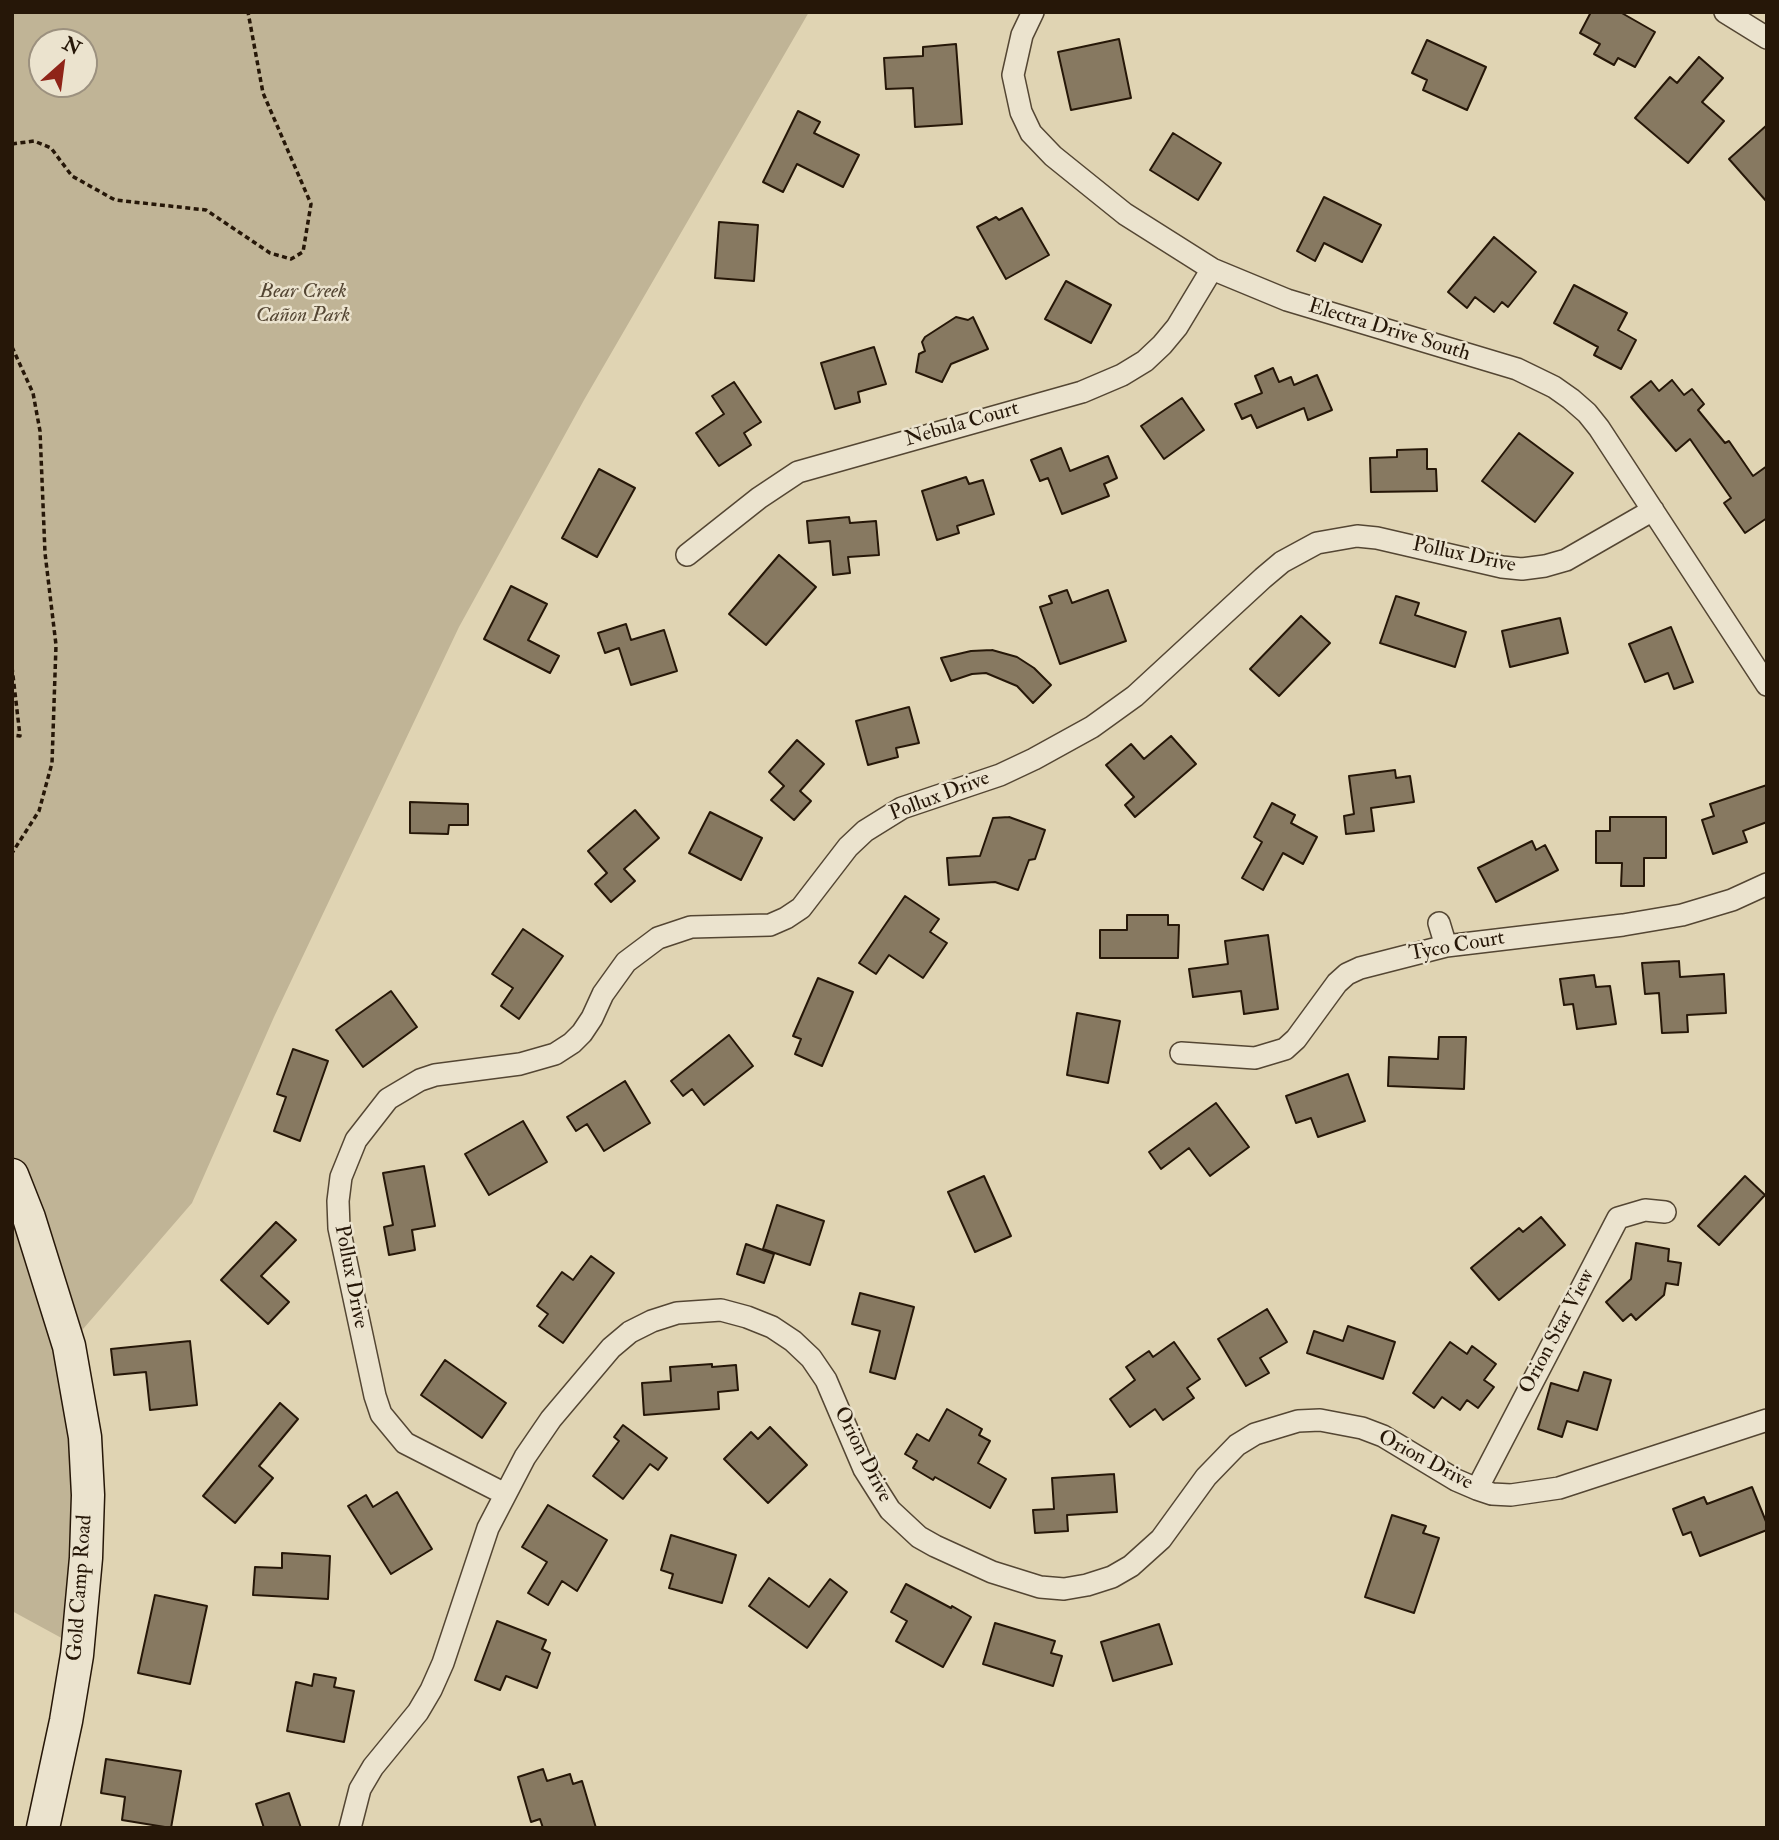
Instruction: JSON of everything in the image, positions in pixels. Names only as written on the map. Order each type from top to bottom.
[{"type":"street","name":"Electra Drive South","points":[[1033,12],[1022,34],[1013,75],[1021,112],[1031,133],[1053,156],[1125,214],[1212,269],[1287,300],[1517,369],[1554,387],[1587,413],[1767,685]]},
{"type":"street","points":[[1725,12],[1767,38]]},
{"type":"street","name":"Nebula Court","points":[[687,555],[759,498],[798,472],[1082,391],[1122,375],[1145,361],[1163,345],[1212,269]]},
{"type":"street","name":"Pollux Drive","points":[[505,1494],[405,1443],[381,1414],[374,1396],[339,1228],[338,1202],[341,1177],[356,1140],[388,1099],[420,1080],[435,1075],[520,1065],[555,1054],[572,1044],[592,1018],[603,994],[626,962],[658,938],[691,927],[770,925],[786,918],[801,908],[848,847],[865,831],[902,808],[1000,775],[1092,727],[1135,696],[1282,562],[1317,543],[1357,536],[1377,538],[1502,568],[1522,569],[1566,560],[1653,510]]},
{"type":"street","name":"Tyco Court","points":[[1181,1053],[1255,1058],[1285,1049],[1296,1039],[1337,983],[1347,974],[1405,956],[1446,946],[1623,925],[1682,915],[1732,900],[1767,884]]},
{"type":"street","points":[[1439,923],[1446,946]]},
{"type":"street","name":"Gold Camp Road","points":[[12,1175],[29,1218],[69,1346],[85,1437],[88,1495],[86,1558],[75,1668],[43,1828]]},
{"type":"street","name":"Orion Star View","points":[[1477,1489],[1618,1218],[1646,1210],[1665,1212]]},
{"type":"street","name":"Orion Drive","points":[[350,1828],[360,1788],[373,1767],[418,1712],[431,1690],[443,1663],[479,1550],[505,1494],[551,1419],[611,1348],[631,1332],[652,1321],[677,1313],[721,1310],[772,1327],[793,1341],[811,1358],[826,1380],[864,1469],[890,1510],[919,1537],[992,1572],[1028,1584],[1064,1588],[1087,1585],[1112,1577],[1131,1566],[1161,1539],[1206,1477],[1237,1445],[1255,1434],[1298,1421],[1320,1420],[1362,1428],[1383,1436],[1456,1480],[1492,1494],[1511,1495],[1559,1488],[1767,1420]]},
{"type":"path","points":[[12,144],[34,141],[51,148],[72,176],[115,200],[206,210],[270,253],[292,259],[303,252],[311,204],[264,93],[248,12]]},
{"type":"path","points":[[12,346],[33,393],[40,431],[45,553],[56,645],[52,763],[39,811],[12,853]]},
{"type":"path","points":[[12,667],[20,736],[12,735]]},
{"type":"green space","name":"Bear Creek Cañon Park","points":[[12,12],[809,12],[584,400],[459,627],[274,1017],[192,1203],[77,1336],[76,1475],[67,1641],[12,1611]]},
{"type":"building","points":[[1591,12],[1620,12],[1655,32],[1635,67],[1618,58],[1614,65],[1594,54],[1600,44],[1580,33]]},
{"type":"building","points":[[1119,39],[1131,98],[1071,110],[1058,52]]},
{"type":"building","points":[[1427,40],[1486,67],[1467,110],[1423,90],[1427,80],[1412,73]]},
{"type":"building","points":[[956,44],[962,124],[915,127],[913,88],[886,89],[884,58],[923,56],[923,47]]},
{"type":"building","points":[[1699,57],[1723,78],[1702,102],[1724,121],[1688,163],[1635,118],[1670,77],[1677,83]]},
{"type":"building","points":[[798,111],[820,122],[814,133],[859,155],[843,187],[797,164],[783,192],[763,182]]},
{"type":"building","points":[[1767,125],[1767,202],[1729,159]]},
{"type":"building","points":[[1173,133],[1221,163],[1198,200],[1150,170]]},
{"type":"building","points":[[1324,197],[1381,225],[1362,262],[1324,243],[1315,261],[1297,251]]},
{"type":"building","points":[[1022,208],[1049,255],[1006,279],[977,227],[996,217],[999,220]]},
{"type":"building","points":[[719,222],[758,225],[754,281],[715,278]]},
{"type":"building","points":[[1494,237],[1536,272],[1508,307],[1502,302],[1494,312],[1475,297],[1467,308],[1448,292]]},
{"type":"building","points":[[1066,281],[1111,305],[1091,343],[1045,319]]},
{"type":"building","points":[[1574,285],[1627,313],[1618,330],[1636,340],[1621,369],[1594,355],[1598,347],[1554,323]]},
{"type":"building","points":[[956,317],[968,320],[973,317],[988,349],[951,364],[942,382],[916,372],[919,354],[925,351],[922,342],[925,337]]},
{"type":"building","points":[[874,347],[886,384],[858,392],[860,402],[835,409],[821,363]]},
{"type":"building","points":[[1273,368],[1279,382],[1291,377],[1294,385],[1317,375],[1332,410],[1308,420],[1304,408],[1257,428],[1251,415],[1242,419],[1235,404],[1262,393],[1255,376]]},
{"type":"building","points":[[1672,380],[1684,395],[1692,389],[1704,404],[1698,410],[1725,443],[1729,441],[1753,476],[1767,466],[1767,518],[1745,533],[1724,503],[1731,498],[1690,439],[1676,451],[1631,397],[1651,381],[1659,391]]},
{"type":"building","points":[[734,382],[761,422],[744,433],[751,445],[719,466],[696,433],[724,414],[712,396]]},
{"type":"building","points":[[1182,398],[1204,430],[1164,459],[1141,426]]},
{"type":"building","points":[[1519,433],[1573,473],[1535,522],[1482,481]]},
{"type":"building","points":[[1061,448],[1070,471],[1108,456],[1117,478],[1104,484],[1109,496],[1062,514],[1048,478],[1040,481],[1031,460]]},
{"type":"building","points":[[1427,449],[1427,469],[1436,469],[1437,491],[1371,492],[1370,458],[1397,457],[1397,450]]},
{"type":"building","points":[[599,469],[635,488],[597,557],[562,538]]},
{"type":"building","points":[[966,477],[969,484],[983,480],[994,514],[957,526],[959,533],[937,540],[922,491]]},
{"type":"building","points":[[849,517],[850,523],[876,521],[879,555],[848,557],[850,573],[833,575],[830,541],[809,543],[807,521]]},
{"type":"building","points":[[779,555],[816,587],[766,645],[729,614]]},
{"type":"building","points":[[511,586],[547,604],[528,640],[559,656],[550,673],[484,639]]},
{"type":"building","points":[[1067,590],[1072,603],[1108,590],[1126,641],[1060,664],[1040,607],[1052,603],[1049,596]]},
{"type":"building","points":[[1396,596],[1419,603],[1415,615],[1466,632],[1455,667],[1380,643]]},
{"type":"building","points":[[1301,616],[1330,643],[1279,696],[1250,669]]},
{"type":"building","points":[[1560,618],[1568,653],[1510,667],[1502,631]]},
{"type":"building","points":[[626,624],[631,640],[664,630],[677,671],[631,685],[619,648],[605,653],[598,633]]},
{"type":"building","points":[[1671,627],[1693,682],[1674,689],[1668,673],[1645,682],[1629,644]]},
{"type":"building","points":[[992,650],[1017,657],[1034,668],[1051,685],[1033,703],[1017,686],[986,673],[972,674],[951,681],[941,658],[971,651]]},
{"type":"building","points":[[909,707],[919,743],[896,748],[898,757],[868,765],[856,721]]},
{"type":"building","points":[[1171,736],[1196,764],[1135,817],[1125,805],[1134,797],[1106,765],[1131,744],[1144,759]]},
{"type":"building","points":[[797,740],[824,764],[800,791],[811,801],[794,820],[771,800],[784,786],[769,772]]},
{"type":"building","points":[[1395,770],[1396,778],[1410,776],[1414,802],[1371,808],[1374,831],[1346,834],[1344,816],[1354,814],[1349,776]]},
{"type":"building","points":[[1767,785],[1767,822],[1743,831],[1747,842],[1713,854],[1702,820],[1714,816],[1710,804]]},
{"type":"building","points":[[410,802],[468,804],[468,825],[449,825],[448,834],[410,833]]},
{"type":"building","points":[[1272,803],[1295,815],[1291,823],[1317,837],[1303,864],[1283,853],[1263,890],[1242,878],[1262,842],[1254,837]]},
{"type":"building","points":[[635,810],[659,838],[624,869],[635,881],[611,902],[595,884],[607,873],[588,851]]},
{"type":"building","points":[[710,812],[762,838],[741,880],[689,853]]},
{"type":"building","points":[[1009,817],[1045,830],[1035,859],[1029,860],[1018,890],[995,882],[949,885],[947,858],[980,856],[993,818]]},
{"type":"building","points":[[1610,817],[1666,817],[1666,858],[1644,858],[1644,886],[1621,886],[1622,863],[1596,863],[1596,831],[1610,831]]},
{"type":"building","points":[[1532,841],[1536,850],[1545,845],[1558,870],[1496,902],[1478,868]]},
{"type":"building","points":[[905,896],[939,919],[930,932],[947,943],[923,978],[889,955],[876,974],[859,963]]},
{"type":"building","points":[[1127,915],[1168,915],[1168,925],[1179,925],[1178,958],[1100,958],[1100,930],[1127,930]]},
{"type":"building","points":[[523,929],[563,956],[519,1019],[501,1006],[513,988],[492,974]]},
{"type":"building","points":[[1268,935],[1278,1009],[1244,1014],[1241,991],[1193,997],[1189,969],[1228,964],[1225,941]]},
{"type":"building","points":[[1679,961],[1680,977],[1724,974],[1726,1013],[1687,1015],[1688,1032],[1662,1033],[1659,993],[1645,994],[1642,963]]},
{"type":"building","points":[[1594,975],[1596,987],[1610,986],[1616,1024],[1577,1029],[1573,1004],[1564,1005],[1560,979]]},
{"type":"building","points":[[818,978],[853,992],[822,1066],[795,1054],[801,1039],[793,1036]]},
{"type":"building","points":[[391,991],[417,1027],[363,1067],[336,1030]]},
{"type":"building","points":[[1077,1013],[1120,1021],[1108,1083],[1067,1075]]},
{"type":"building","points":[[729,1035],[753,1066],[704,1105],[692,1089],[683,1096],[671,1081]]},
{"type":"building","points":[[1439,1037],[1466,1037],[1464,1089],[1388,1086],[1389,1057],[1438,1059]]},
{"type":"building","points":[[293,1049],[328,1061],[300,1141],[274,1131],[286,1097],[277,1094]]},
{"type":"building","points":[[1348,1074],[1365,1121],[1318,1137],[1311,1118],[1296,1123],[1286,1096]]},
{"type":"building","points":[[625,1081],[650,1123],[604,1151],[587,1124],[576,1131],[567,1117]]},
{"type":"building","points":[[1216,1103],[1249,1147],[1210,1176],[1189,1148],[1161,1169],[1149,1152]]},
{"type":"building","points":[[523,1121],[547,1162],[489,1195],[465,1154]]},
{"type":"building","points":[[424,1166],[435,1226],[412,1230],[415,1250],[389,1255],[384,1227],[393,1225],[383,1173]]},
{"type":"building","points":[[984,1176],[1011,1236],[975,1252],[948,1192]]},
{"type":"building","points":[[1745,1176],[1765,1195],[1719,1245],[1698,1226]]},
{"type":"building","points":[[777,1205],[824,1221],[810,1265],[763,1249]]},
{"type":"building","points":[[1541,1217],[1565,1245],[1499,1300],[1471,1268],[1519,1228],[1523,1232]]},
{"type":"building","points":[[276,1222],[296,1240],[261,1276],[289,1302],[268,1324],[221,1280]]},
{"type":"building","points":[[1636,1243],[1669,1249],[1668,1261],[1681,1263],[1678,1285],[1666,1283],[1664,1295],[1636,1320],[1631,1314],[1623,1321],[1606,1302],[1631,1279]]},
{"type":"building","points":[[746,1244],[774,1254],[764,1283],[737,1274]]},
{"type":"building","points":[[591,1256],[614,1273],[563,1343],[539,1326],[548,1314],[537,1306],[562,1272],[573,1280]]},
{"type":"building","points":[[860,1293],[914,1307],[895,1379],[870,1372],[880,1331],[852,1324]]},
{"type":"building","points":[[1267,1309],[1287,1342],[1260,1358],[1269,1373],[1246,1386],[1218,1339]]},
{"type":"building","points":[[1348,1326],[1395,1342],[1383,1379],[1307,1353],[1314,1331],[1343,1341]]},
{"type":"building","points":[[190,1341],[197,1405],[150,1410],[146,1372],[114,1375],[111,1349]]},
{"type":"building","points":[[1174,1342],[1200,1379],[1187,1388],[1194,1398],[1163,1420],[1155,1409],[1130,1427],[1110,1399],[1135,1380],[1126,1367],[1149,1351],[1153,1357]]},
{"type":"building","points":[[1450,1342],[1467,1354],[1472,1346],[1496,1364],[1484,1380],[1494,1387],[1478,1408],[1467,1400],[1460,1410],[1442,1397],[1434,1408],[1413,1393]]},
{"type":"building","points":[[445,1360],[506,1403],[482,1438],[421,1395]]},
{"type":"building","points":[[712,1364],[712,1367],[736,1365],[738,1390],[718,1392],[719,1409],[644,1415],[642,1383],[671,1381],[670,1367]]},
{"type":"building","points":[[1584,1372],[1611,1380],[1597,1430],[1567,1421],[1562,1437],[1538,1429],[1551,1383],[1578,1391]]},
{"type":"building","points":[[280,1403],[298,1419],[259,1466],[273,1478],[235,1523],[203,1496]]},
{"type":"building","points":[[947,1409],[982,1429],[979,1435],[990,1441],[978,1463],[1006,1479],[990,1508],[935,1477],[933,1480],[913,1468],[917,1461],[905,1454],[917,1434],[929,1441]]},
{"type":"building","points":[[623,1425],[667,1458],[658,1470],[650,1464],[623,1499],[593,1476],[619,1441],[614,1437]]},
{"type":"building","points":[[770,1427],[807,1465],[768,1503],[724,1459],[751,1432],[758,1439]]},
{"type":"building","points":[[1114,1474],[1117,1512],[1067,1515],[1068,1531],[1035,1533],[1033,1510],[1054,1509],[1052,1478]]},
{"type":"building","points":[[1752,1487],[1767,1530],[1700,1556],[1691,1532],[1683,1535],[1673,1509],[1704,1497],[1707,1504]]},
{"type":"building","points":[[397,1492],[432,1549],[391,1574],[348,1506],[366,1495],[373,1507]]},
{"type":"building","points":[[548,1505],[607,1540],[577,1591],[562,1581],[548,1605],[528,1593],[547,1562],[522,1547]]},
{"type":"building","points":[[1392,1515],[1426,1526],[1423,1533],[1439,1538],[1414,1613],[1365,1597]]},
{"type":"building","points":[[671,1535],[736,1555],[722,1603],[669,1588],[673,1574],[661,1570]]},
{"type":"building","points":[[282,1553],[330,1556],[328,1599],[253,1595],[255,1567],[282,1568]]},
{"type":"building","points":[[769,1578],[809,1607],[830,1579],[847,1592],[807,1648],[749,1606]]},
{"type":"building","points":[[906,1584],[971,1617],[943,1667],[896,1641],[907,1621],[891,1612]]},
{"type":"building","points":[[155,1595],[207,1606],[190,1684],[138,1673]]},
{"type":"building","points":[[497,1621],[546,1640],[542,1649],[550,1653],[537,1688],[506,1676],[500,1690],[475,1680]]},
{"type":"building","points":[[995,1623],[1055,1641],[1051,1653],[1062,1656],[1053,1686],[983,1664]]},
{"type":"building","points":[[1159,1624],[1172,1664],[1113,1681],[1101,1642]]},
{"type":"building","points":[[314,1674],[336,1678],[334,1687],[354,1691],[344,1742],[287,1731],[296,1682],[312,1686]]},
{"type":"building","points":[[106,1759],[181,1771],[171,1828],[122,1820],[125,1797],[101,1793]]},
{"type":"building","points":[[543,1769],[547,1781],[570,1774],[573,1784],[582,1781],[596,1828],[543,1828],[540,1819],[531,1822],[518,1777]]},
{"type":"building","points":[[289,1793],[301,1828],[264,1828],[256,1804]]}]
